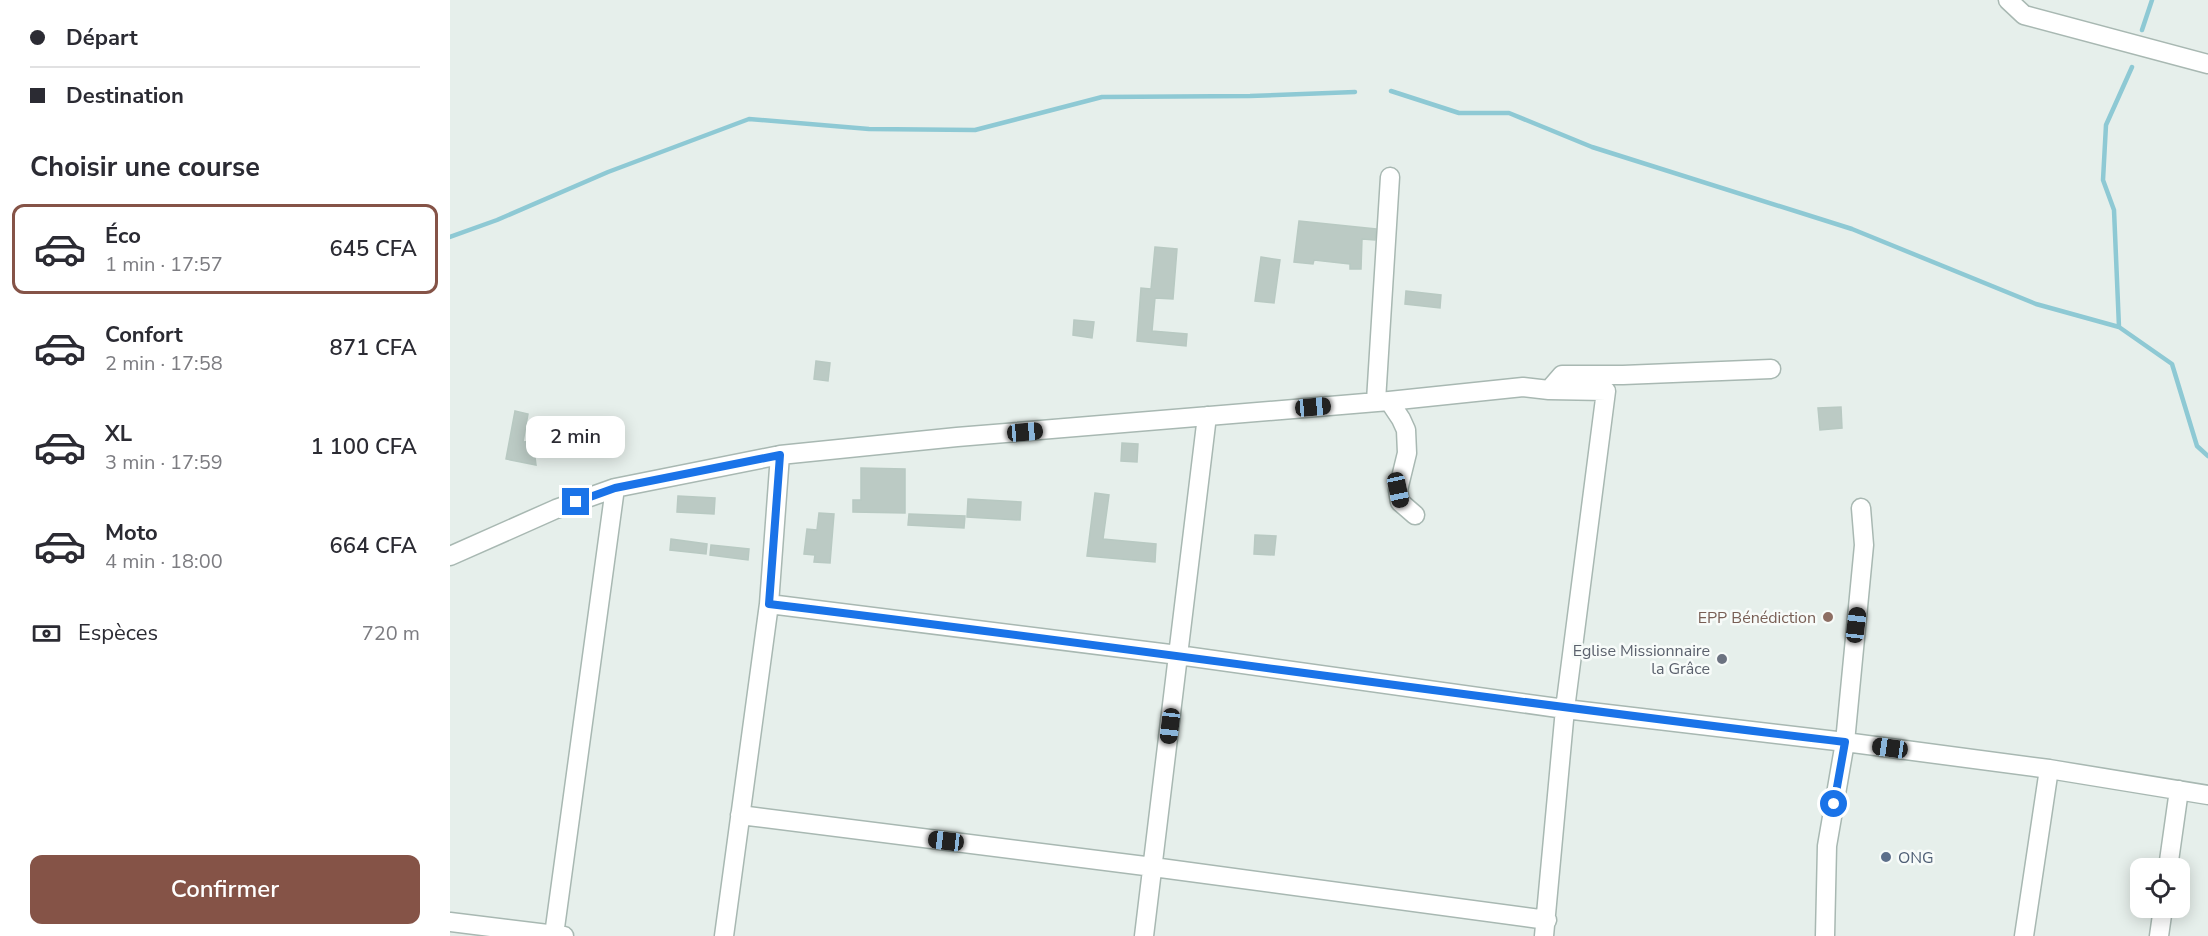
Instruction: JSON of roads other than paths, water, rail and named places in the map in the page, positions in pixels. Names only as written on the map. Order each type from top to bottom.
[{"type":"street","points":[[2008,0],[2024,15],[2208,64]]},
{"type":"street","points":[[1390,177],[1383,401],[1401,419],[1406,430],[1407,453],[1398,490],[1400,502],[1415,515]]},
{"type":"street","points":[[1549,390],[1562,375],[1771,369]]},
{"type":"street","points":[[450,543],[541,515],[615,488],[780,455],[1523,387],[1606,391],[1565,708],[1545,928],[1153,867],[740,815]]},
{"type":"street","points":[[1144,936],[1207,416]]},
{"type":"street","points":[[724,936],[769,604],[780,455]]},
{"type":"street","points":[[450,922],[560,935],[615,488]]},
{"type":"street","points":[[1825,936],[1827,846],[1845,742],[1864,545],[1861,508]]},
{"type":"street","points":[[450,556],[541,515]]},
{"type":"street","points":[[769,604],[2049,769],[2208,795]]},
{"type":"street","points":[[2024,936],[2049,769]]},
{"type":"street","points":[[2169,858],[2179,790]]},
{"type":"street","points":[[2159,936],[2162,918]]},
{"type":"waterway","points":[[2142,30],[2152,0]]},
{"type":"waterway","points":[[2119,327],[2114,210],[2103,180],[2106,125],[2132,67]]},
{"type":"waterway","points":[[1391,91],[1459,113],[1509,113],[1592,147],[1852,229],[2036,304],[2119,327],[2172,364],[2197,446],[2208,456]]},
{"type":"waterway","points":[[450,237],[497,220],[608,172],[749,119],[869,129],[975,130],[1102,97],[1250,96],[1355,92]]},
{"type":"place","name":"EPP Bénédiction","points":[[1828,617]]},
{"type":"place","name":"Eglise Missionnaire la Grâce","points":[[1722,659]]},
{"type":"place","name":"ONG","points":[[1886,857]]}]
